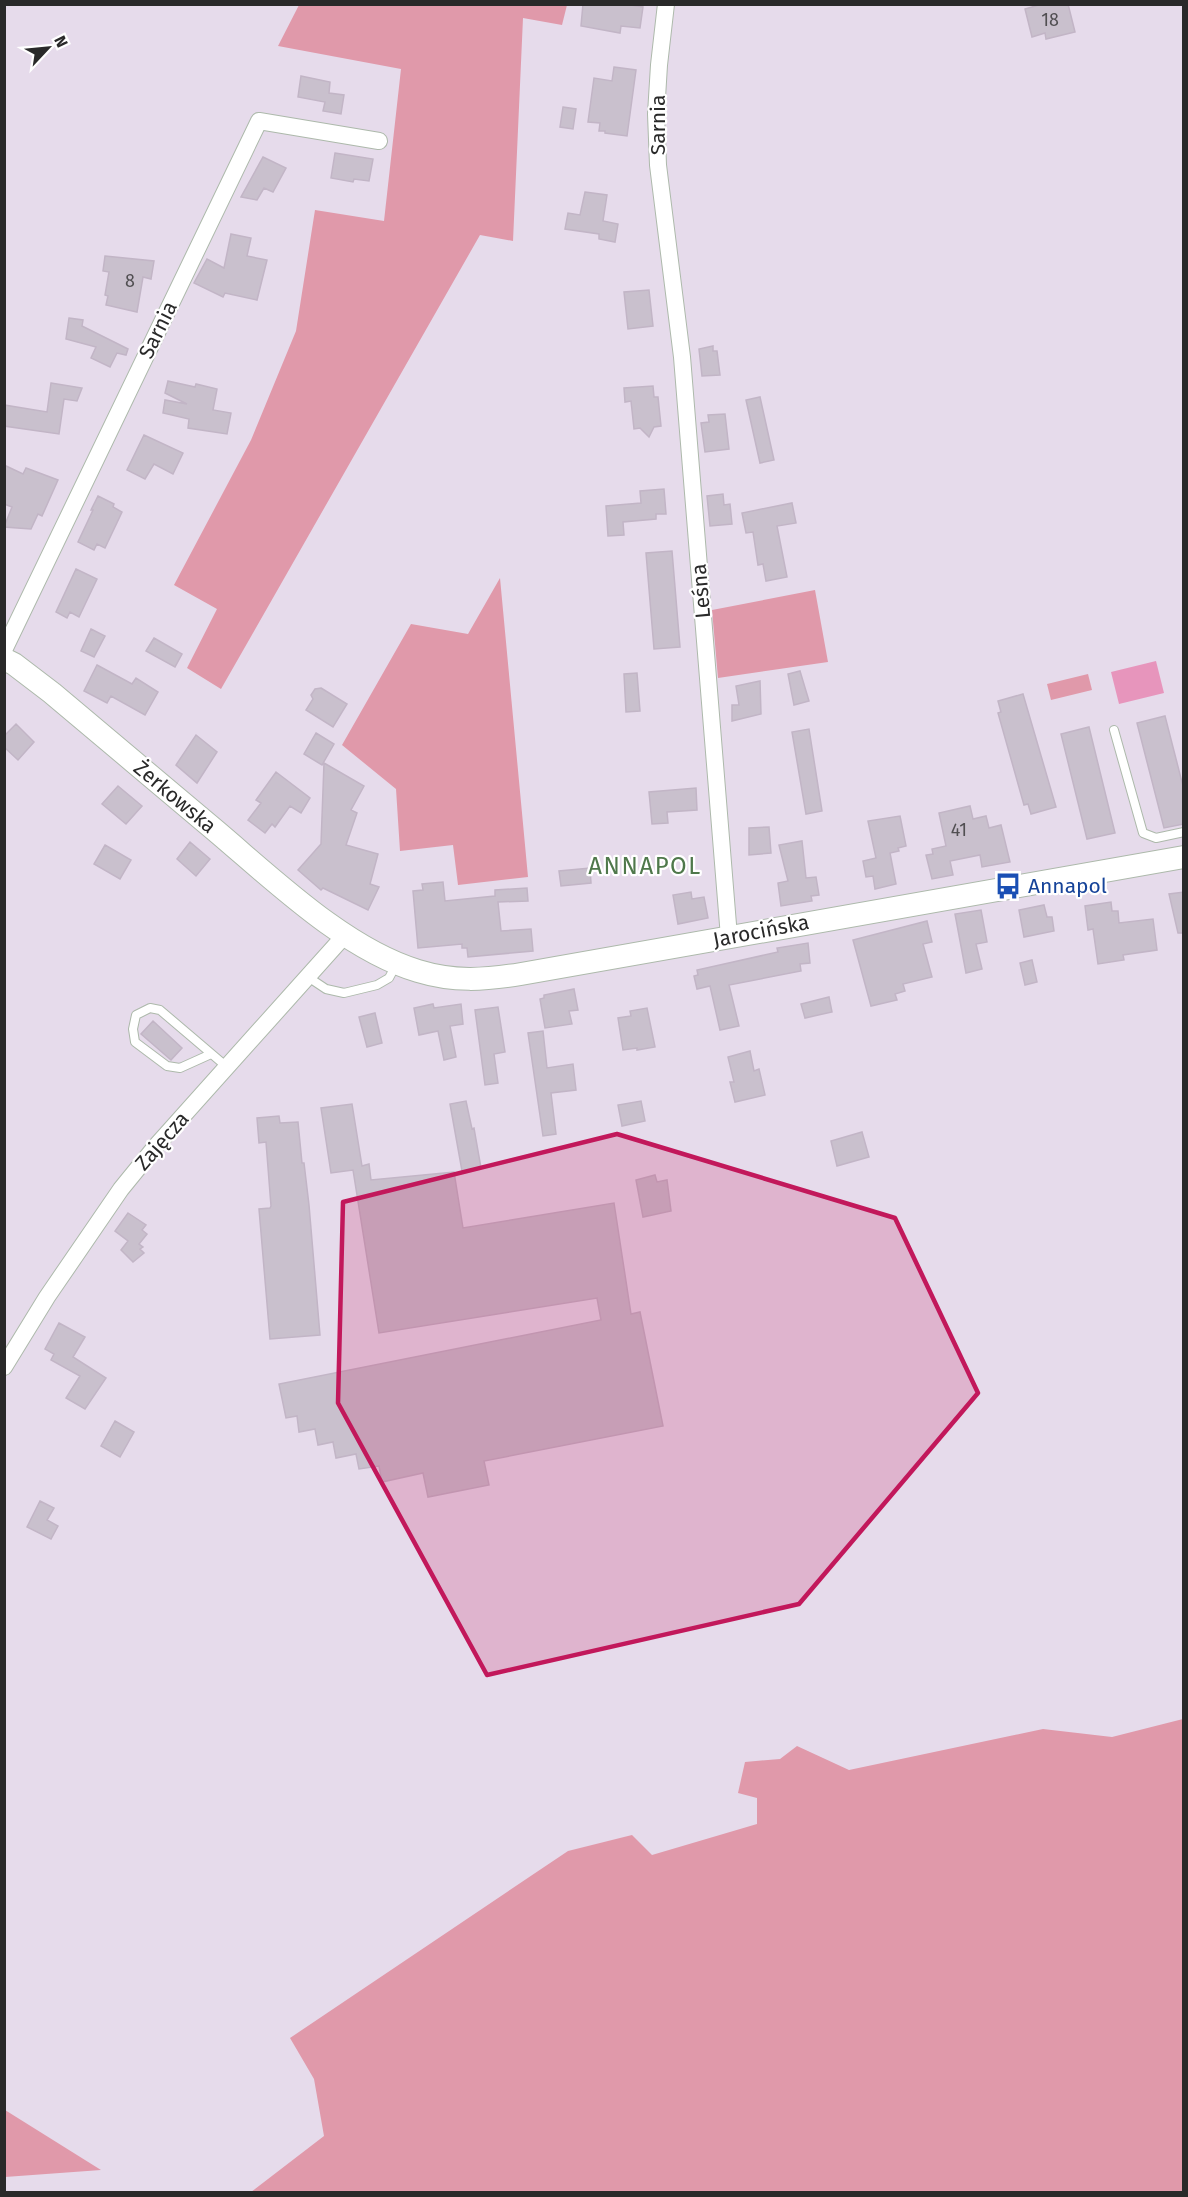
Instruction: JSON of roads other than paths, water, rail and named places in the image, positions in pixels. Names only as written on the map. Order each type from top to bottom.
[{"type":"street","name":"Sarnia","points":[[666,4],[656,114],[658,165],[668,245]]},
{"type":"street","name":"Sarnia","points":[[4,650],[259,121],[379,141]]},
{"type":"street","name":"Leśna","points":[[668,245],[683,368],[729,937]]},
{"type":"street","name":"Żerkowska","points":[[4,660],[14,664],[52,693],[294,896],[345,935]]},
{"type":"street","name":"Jarocińska","points":[[345,935],[397,963],[433,975],[468,980],[521,974],[1184,856]]},
{"type":"street","name":"Zajęcza","points":[[4,1367],[46,1297],[120,1189],[345,935]]},
{"type":"lane","points":[[1114,730],[1143,833],[1156,838],[1184,832]]},
{"type":"lane","points":[[308,976],[326,989],[344,993],[377,985],[388,978],[397,963]]},
{"type":"lane","points":[[211,1054],[180,1068],[167,1066],[135,1042],[133,1029],[136,1015],[150,1008],[160,1010],[227,1067]]},
{"type":"place","name":"Annapol","points":[[1008,886]]},
{"type":"district","name":"ANNAPOL","points":[[645,866]]}]
